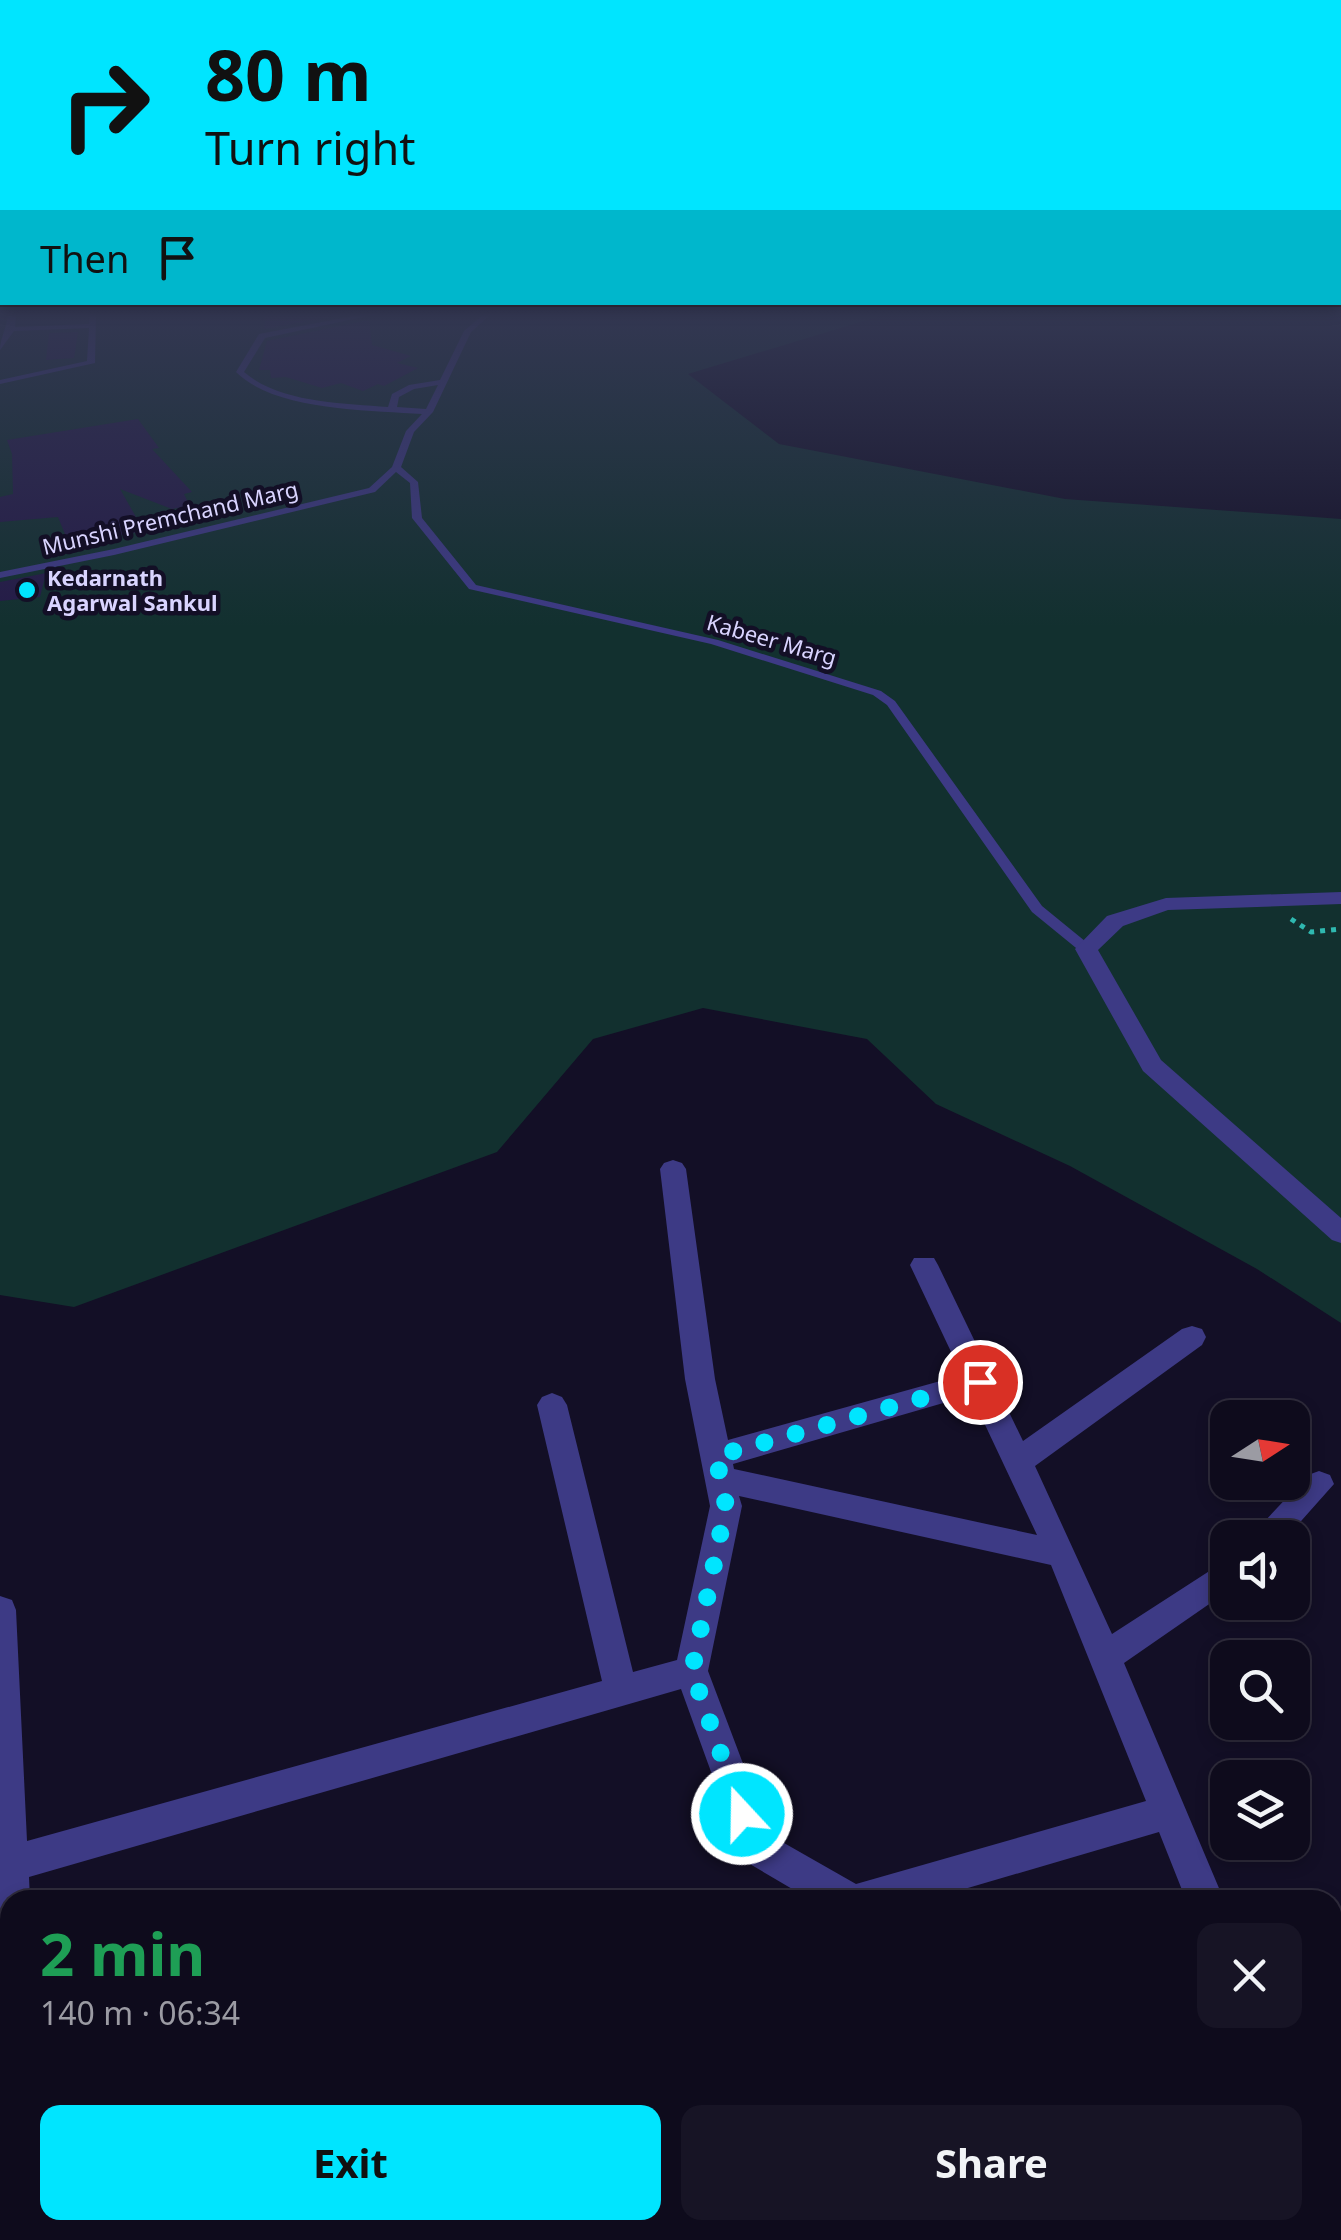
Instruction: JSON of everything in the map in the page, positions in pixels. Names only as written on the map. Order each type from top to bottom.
[{"type":"street","points":[[1341,898],[1166,904],[1115,921],[1086,949],[1152,1065],[1341,1232]]},
{"type":"street","points":[[673,1169],[700,1379],[726,1506],[692,1671],[756,1847],[829,1890]]},
{"type":"street","points":[[924,1265],[1062,1554],[1200,1890]]},
{"type":"street","points":[[1020,1460],[1192,1337]]},
{"type":"street","points":[[718,1468],[980,1382]]},
{"type":"street","points":[[552,1405],[621,1691]]},
{"type":"street","points":[[718,1468],[1062,1554]]},
{"type":"street","points":[[1283,1520],[1319,1484]]},
{"type":"street","points":[[1103,1658],[1210,1585]]},
{"type":"street","points":[[0,1610],[7,1877],[692,1671]]},
{"type":"street","points":[[898,1890],[1166,1814]]},
{"type":"lane","points":[[396,468],[410,431],[422,419]]},
{"type":"lane","name":"Munshi Premchand Marg","points":[[0,575],[372,490],[396,468]]},
{"type":"lane","name":"Kabeer Marg","points":[[396,468],[414,482],[417,518],[473,587],[714,642],[838,678],[891,702],[1036,909],[1086,949]]},
{"type":"green space","points":[[0,419],[746,419],[779,444],[1065,499],[1341,519],[1341,1323],[1257,1269],[1070,1166],[936,1104],[867,1039],[703,1008],[593,1039],[497,1152],[74,1307],[0,1295]]},
{"type":"building","points":[[138,419],[159,448],[152,449],[192,492],[184,494],[190,506],[172,509],[120,489],[144,531],[69,544],[58,517],[0,522],[0,497],[13,494],[12,454],[7,440]]},
{"type":"building","points":[[46,573],[40,597],[0,601],[0,582]]},
{"type":"place","name":"Kedarnath Agarwal Sankul","points":[[27,590]]},
{"type":"route","points":[[742,1814],[692,1671],[726,1506],[716,1456],[980,1382]]}]
